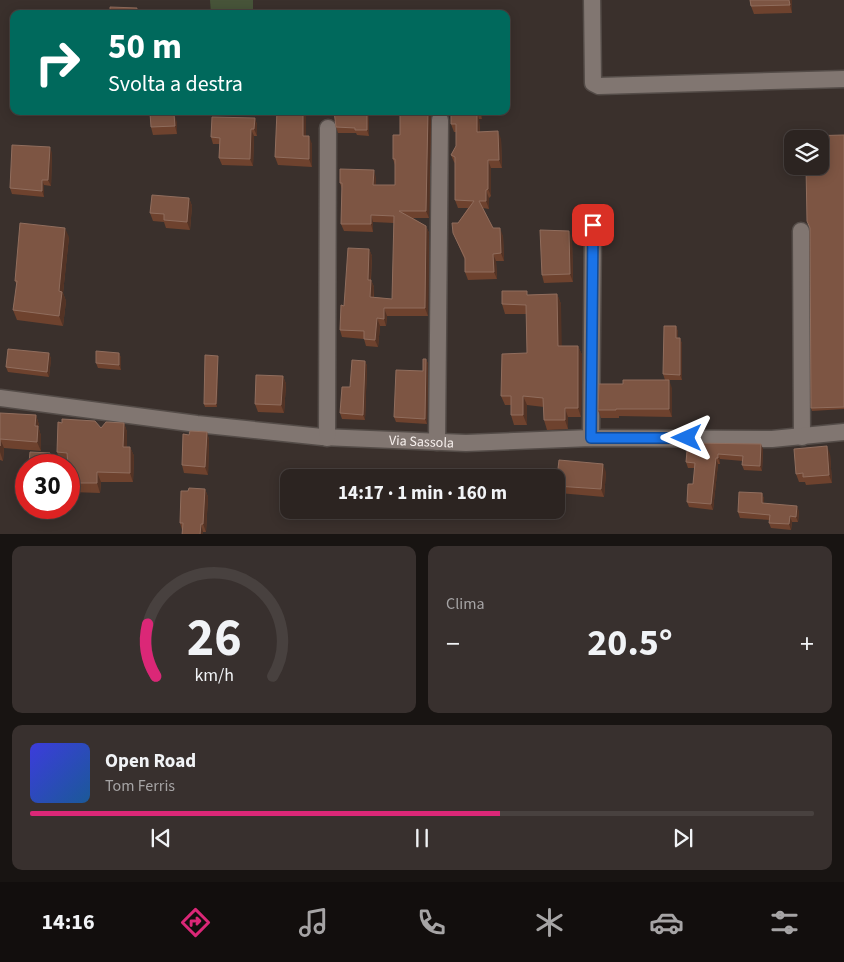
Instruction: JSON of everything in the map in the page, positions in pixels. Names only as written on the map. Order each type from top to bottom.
[{"type":"street","points":[[592,0],[593,83],[599,86],[844,78]]},
{"type":"street","points":[[437,442],[440,120]]},
{"type":"street","points":[[327,438],[328,128]]},
{"type":"street","points":[[591,438],[593,225]]},
{"type":"street","points":[[801,231],[802,437]]},
{"type":"street","name":"Via Sassola","points":[[0,398],[197,424],[327,438],[466,443],[591,438],[772,439],[844,432]]},
{"type":"green space","points":[[210,0],[253,0],[253,10],[211,10]]},
{"type":"building","points":[[750,0],[789,0],[790,5],[751,6]]},
{"type":"building","points":[[110,7],[137,8],[137,10],[110,10]]},
{"type":"building","points":[[150,115],[174,115],[175,126],[151,127]]},
{"type":"building","points":[[277,115],[303,115],[303,136],[309,136],[309,159],[275,157]]},
{"type":"building","points":[[334,115],[367,115],[367,130],[336,127]]},
{"type":"building","points":[[400,115],[428,115],[426,211],[399,211],[426,226],[425,308],[384,308],[384,319],[377,318],[375,340],[364,339],[364,331],[340,330],[341,305],[344,306],[348,248],[369,249],[368,280],[371,280],[370,297],[392,299],[394,216],[371,215],[371,224],[341,224],[342,183],[340,183],[340,169],[374,170],[373,185],[395,185],[393,135],[400,135]]},
{"type":"building","points":[[451,115],[477,115],[477,132],[498,131],[499,160],[488,160],[486,201],[479,201],[493,228],[500,228],[501,253],[493,254],[494,272],[465,272],[465,258],[453,233],[452,223],[458,223],[474,201],[455,200],[455,157],[451,155],[456,146],[456,124],[451,124]]},
{"type":"building","points":[[212,117],[255,118],[254,129],[251,129],[250,159],[219,158],[220,138],[211,137]]},
{"type":"building","points":[[829,135],[844,135],[844,407],[811,408],[810,228],[807,221],[806,175],[829,175]]},
{"type":"building","points":[[12,145],[50,147],[48,180],[42,180],[42,191],[10,188]]},
{"type":"building","points":[[152,195],[189,198],[187,222],[164,220],[164,214],[150,213]]},
{"type":"building","points":[[20,223],[65,228],[59,291],[62,292],[59,316],[13,310],[17,281],[15,281]]},
{"type":"building","points":[[540,230],[569,231],[570,274],[542,275]]},
{"type":"building","points":[[502,291],[527,291],[527,295],[557,294],[558,346],[578,346],[578,408],[565,408],[565,420],[544,420],[543,398],[523,396],[523,415],[511,415],[511,396],[501,396],[502,354],[527,353],[526,305],[502,304]]},
{"type":"building","points":[[664,326],[676,326],[676,338],[680,338],[680,375],[663,374]]},
{"type":"building","points":[[8,349],[49,353],[47,372],[6,367]]},
{"type":"building","points":[[96,351],[119,353],[119,365],[96,363]]},
{"type":"building","points":[[205,355],[218,356],[216,404],[204,404]]},
{"type":"building","points":[[423,359],[426,359],[425,419],[394,417],[396,370],[423,371]]},
{"type":"building","points":[[352,360],[365,361],[363,415],[340,413],[342,387],[350,387]]},
{"type":"building","points":[[256,375],[283,376],[281,405],[255,404]]},
{"type":"building","points":[[623,380],[669,380],[669,409],[598,410],[599,384],[623,384]]},
{"type":"building","points":[[0,413],[36,415],[35,426],[38,426],[37,442],[0,439]]},
{"type":"building","points":[[62,419],[95,421],[101,428],[106,422],[124,423],[123,447],[130,447],[130,473],[97,472],[97,483],[80,483],[80,454],[57,452],[58,422],[62,423]]},
{"type":"building","points":[[190,431],[207,432],[205,467],[182,465],[183,434],[189,435]]},
{"type":"building","points":[[690,443],[761,444],[760,466],[742,465],[743,456],[718,454],[711,504],[687,502],[688,484],[693,484],[695,463],[686,462],[687,451],[690,451]]},
{"type":"building","points":[[827,446],[829,475],[803,477],[803,473],[796,474],[794,449]]},
{"type":"building","points":[[30,452],[50,453],[50,454],[30,454]]},
{"type":"building","points":[[559,460],[603,464],[601,489],[565,487],[565,469],[558,469]]},
{"type":"building","points":[[189,488],[205,489],[203,524],[201,524],[200,534],[182,534],[183,523],[180,523],[181,491],[188,491]]},
{"type":"building","points":[[739,492],[762,493],[762,503],[797,506],[796,517],[790,516],[789,524],[769,523],[770,515],[738,512]]},
{"type":"route","points":[[593,225],[591,438],[687,438]]}]
